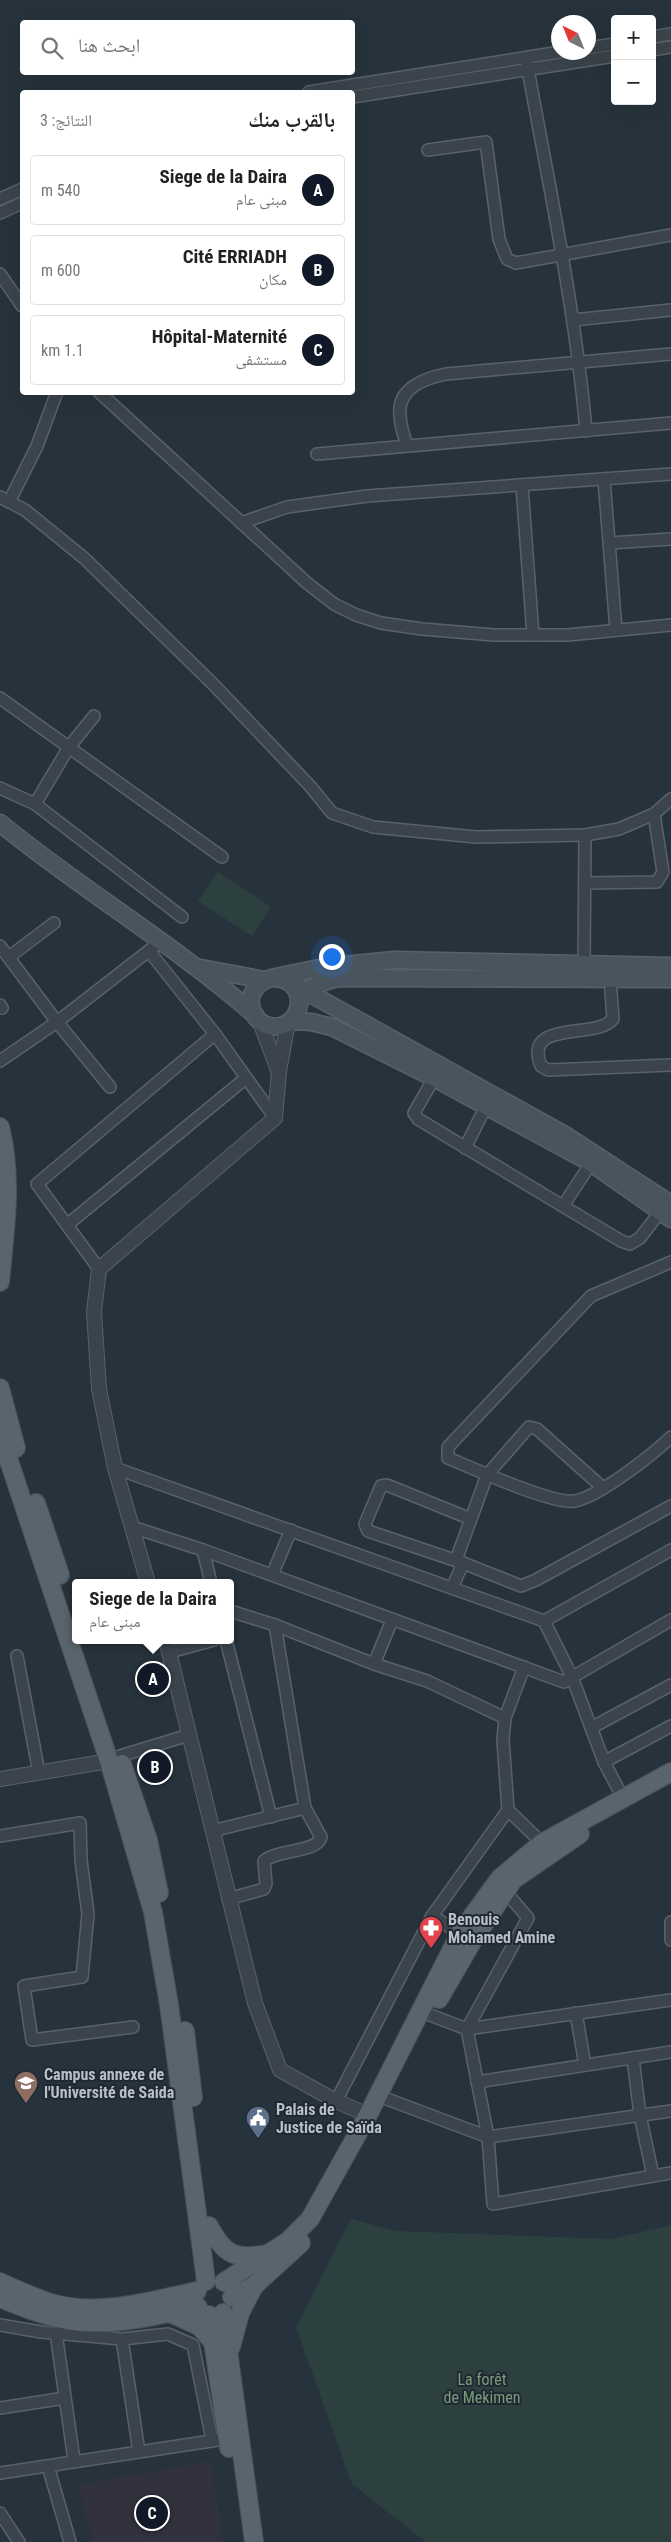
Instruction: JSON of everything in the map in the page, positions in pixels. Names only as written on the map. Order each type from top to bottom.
[{"type":"main road","points":[[0,822],[154,947],[197,967],[258,1018],[271,1026],[289,1022],[311,1022],[332,1027],[434,1078],[591,1163],[667,1212]]},
{"type":"main road","points":[[258,1018],[251,1003],[254,990],[274,979],[324,967],[394,960],[671,966]]},
{"type":"main road","points":[[197,967],[274,979],[293,986],[302,997],[565,1135],[667,1212]]},
{"type":"main road","points":[[289,1022],[297,1013],[302,997],[318,984],[340,978],[671,979]]},
{"type":"main road","points":[[0,1127],[7,1163],[8,1189],[0,1282]]},
{"type":"main road","points":[[0,1388],[12,1434],[72,1611]]},
{"type":"main road","points":[[0,1434],[72,1639]]},
{"type":"main road","points":[[74,1644],[114,1759],[148,1840],[169,1936],[188,2054],[209,2226],[213,2296],[213,2342],[243,2542]]},
{"type":"main road","points":[[82,1644],[153,1912],[213,2296],[229,2358]]},
{"type":"main road","points":[[0,2282],[52,2303],[76,2308],[213,2296],[294,2237],[310,2219],[368,2115],[460,1933],[500,1878],[542,1843],[671,1772]]},
{"type":"main road","points":[[254,2542],[227,2440],[229,2358],[238,2320],[254,2286],[297,2247],[319,2223],[387,2099],[430,2014],[472,1942],[513,1880],[580,1834],[671,1785]]},
{"type":"main road","points":[[209,2226],[218,2244],[230,2252],[250,2257],[270,2253]]},
{"type":"main road","points":[[0,2298],[48,2316],[74,2321],[136,2318],[170,2313],[213,2296],[254,2286]]},
{"type":"main road","points":[[170,2313],[199,2326],[213,2342]]},
{"type":"street","points":[[656,37],[671,34]]},
{"type":"street","points":[[596,47],[611,45]]},
{"type":"street","points":[[656,49],[671,47]]},
{"type":"street","points":[[355,96],[527,64],[551,55]]},
{"type":"street","points":[[335,90],[527,64],[611,56]]},
{"type":"street","points":[[527,64],[563,253],[580,362],[586,431]]},
{"type":"street","points":[[428,150],[486,142],[499,240],[507,259],[516,262],[527,262],[563,253],[671,235]]},
{"type":"street","points":[[0,200],[20,191]]},
{"type":"street","points":[[0,213],[20,204]]},
{"type":"street","points":[[0,274],[20,303]]},
{"type":"street","points":[[573,320],[671,310]]},
{"type":"street","points":[[407,446],[399,413],[402,402],[413,386],[426,378],[446,374],[671,354]]},
{"type":"street","points":[[56,395],[37,446],[4,499],[25,510],[84,558],[213,684],[310,786],[332,813],[373,827],[476,837],[586,835],[618,829],[654,814],[671,799]]},
{"type":"street","points":[[102,395],[307,583],[334,604],[356,615],[381,623],[422,629],[494,635],[568,635],[671,625]]},
{"type":"street","points":[[317,454],[671,423]]},
{"type":"street","points":[[240,523],[287,507],[367,496],[671,474]]},
{"type":"street","points":[[604,479],[616,630]]},
{"type":"street","points":[[522,486],[533,635]]},
{"type":"street","points":[[610,543],[671,539]]},
{"type":"street","points":[[0,698],[222,857]]},
{"type":"street","points":[[34,804],[69,747],[94,716]]},
{"type":"street","points":[[0,788],[34,804],[182,917]]},
{"type":"street","points":[[585,884],[657,882],[661,878],[663,872],[654,814]]},
{"type":"street","points":[[584,964],[586,835]]},
{"type":"street","points":[[9,958],[54,922]]},
{"type":"street","points":[[0,946],[57,1022],[110,1087]]},
{"type":"street","points":[[0,1061],[57,1022],[154,947],[275,1118]]},
{"type":"street","points":[[610,978],[613,1019],[602,1028],[552,1034],[542,1043],[538,1053],[542,1066],[548,1070],[671,1066]]},
{"type":"street","points":[[258,1018],[279,1071]]},
{"type":"street","points":[[99,1269],[275,1118],[279,1071],[289,1022]]},
{"type":"street","points":[[147,1579],[114,1468],[99,1389],[94,1312],[99,1269],[37,1184],[214,1034]]},
{"type":"street","points":[[67,1225],[246,1078]]},
{"type":"street","points":[[434,1078],[414,1113],[426,1126],[621,1242],[630,1244],[640,1238],[667,1212]]},
{"type":"street","points":[[464,1148],[486,1106]]},
{"type":"street","points":[[563,1206],[591,1163]]},
{"type":"street","points":[[671,1262],[591,1296],[448,1447],[448,1458],[487,1475],[559,1501],[576,1501],[644,1462],[671,1438]]},
{"type":"street","points":[[452,1588],[471,1519],[487,1475],[529,1427],[532,1427],[602,1487]]},
{"type":"street","points":[[114,1468],[544,1621],[572,1677],[604,1762],[623,1798]]},
{"type":"street","points":[[471,1519],[388,1485],[380,1486],[368,1512],[365,1524],[368,1531],[459,1561],[521,1586],[671,1506]]},
{"type":"street","points":[[132,1527],[203,1550],[564,1682],[671,1620]]},
{"type":"street","points":[[272,1575],[291,1530]]},
{"type":"street","points":[[203,1550],[210,1579]]},
{"type":"street","points":[[544,1621],[671,1550]]},
{"type":"street","points":[[234,1612],[275,1625],[374,1664],[426,1681],[505,1718]]},
{"type":"street","points":[[374,1664],[392,1620]]},
{"type":"street","points":[[228,1899],[264,1889],[266,1884],[264,1861],[270,1855],[314,1847],[320,1842],[321,1838],[305,1808],[275,1625]]},
{"type":"street","points":[[183,1644],[168,1646],[228,1899],[255,2003],[280,2070],[336,2101],[368,2115]]},
{"type":"street","points":[[227,1644],[271,1816]]},
{"type":"street","points":[[17,1656],[39,1773]]},
{"type":"street","points":[[336,2101],[432,1916],[508,1810],[503,1740],[505,1718],[524,1667]]},
{"type":"street","points":[[591,1728],[671,1685]]},
{"type":"street","points":[[604,1762],[671,1726]]},
{"type":"street","points":[[0,1780],[114,1759],[189,1735]]},
{"type":"street","points":[[212,1831],[305,1808]]},
{"type":"street","points":[[508,1810],[542,1843]]},
{"type":"street","points":[[0,1836],[80,1823],[81,1860],[88,1914],[82,1977],[24,1986],[32,2040],[133,2027]]},
{"type":"street","points":[[505,1891],[528,1918],[467,2029],[488,2137],[493,2204],[671,2173]]},
{"type":"street","points":[[432,1916],[460,1933]]},
{"type":"street","points":[[671,1922],[671,1940]]},
{"type":"street","points":[[430,2014],[467,2029],[671,2000]]},
{"type":"street","points":[[576,2013],[585,2065]]},
{"type":"street","points":[[477,2082],[671,2052]]},
{"type":"street","points":[[632,2058],[640,2115],[653,2176]]},
{"type":"street","points":[[387,2099],[488,2137],[671,2111]]},
{"type":"street","points":[[0,2325],[56,2333],[122,2339],[168,2334],[193,2345],[227,2440],[74,2460],[0,2473]]},
{"type":"street","points":[[56,2333],[74,2460]]},
{"type":"street","points":[[122,2339],[139,2452]]},
{"type":"street","points":[[0,2408],[65,2398]]},
{"type":"street","points":[[0,2402],[12,2406]]},
{"type":"street","points":[[48,2466],[70,2542]]},
{"type":"street","points":[[0,2513],[19,2542]]},
{"type":"shaded area","points":[[211,2461],[223,2542],[92,2542],[78,2485]]},
{"type":"green space","points":[[218,872],[271,907],[252,936],[198,901]]},
{"type":"green space","name":"La forêt de Mekimen","points":[[351,2219],[396,2231],[612,2239],[671,2225],[671,2542],[426,2542],[352,2484],[296,2327]]},
{"type":"place","name":"Siege de la Daira","points":[[153,1679]]},
{"type":"place","name":"Cité ERRIADH","points":[[155,1767]]},
{"type":"place","name":"Benouis Mohamed Amine","points":[[431,1949]]},
{"type":"place","name":"Campus annexe de l'Université de Saida","points":[[26,2104]]},
{"type":"place","name":"Palais de Justice de Saïda","points":[[258,2139]]},
{"type":"place","name":"Hôpital-Maternité","points":[[152,2513]]}]
